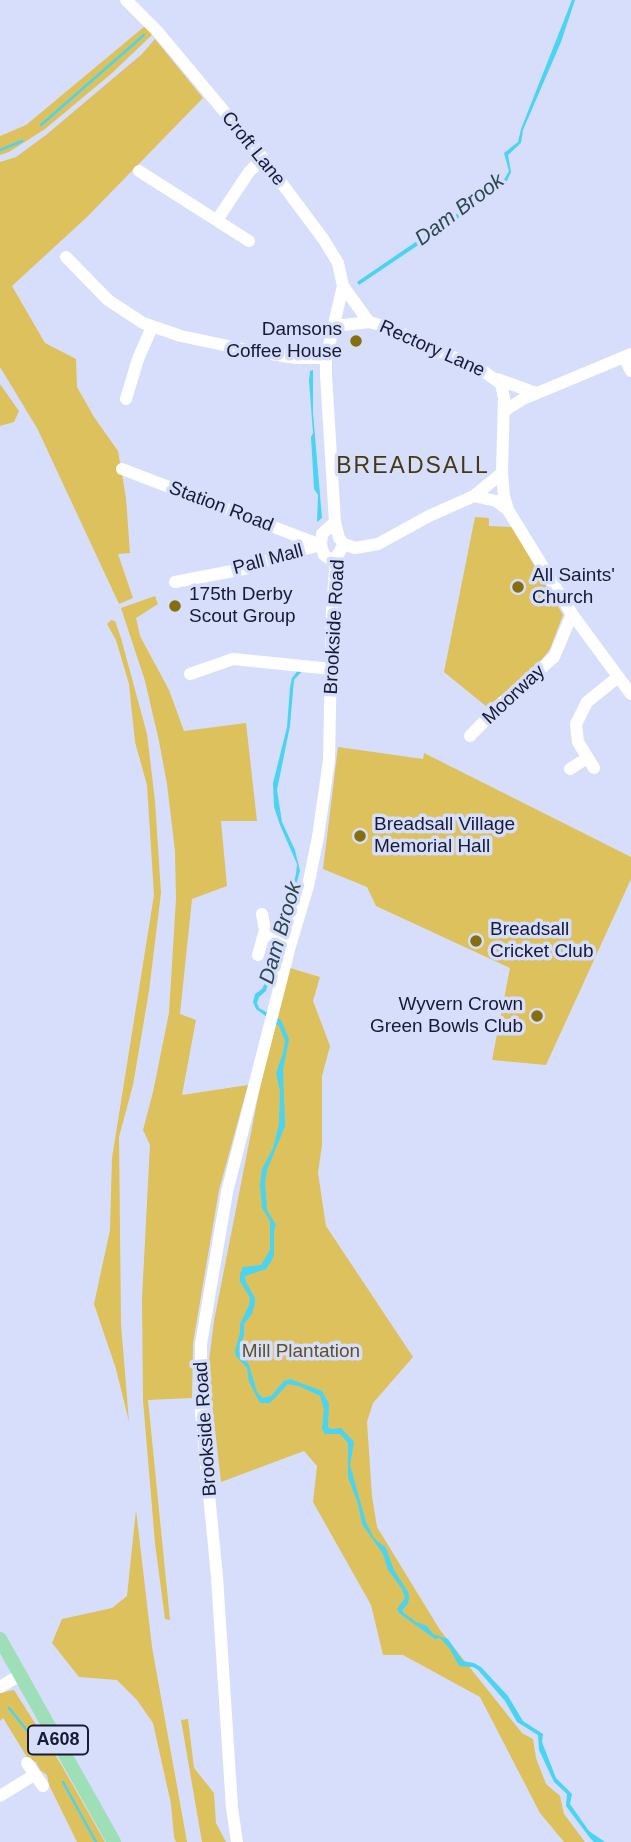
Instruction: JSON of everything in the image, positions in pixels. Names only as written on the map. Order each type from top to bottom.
[{"type":"main road","name":"A608","points":[[0,1639],[114,1842]]},
{"type":"street","name":"Croft Lane","points":[[126,0],[158,32],[262,158],[324,240],[338,263],[343,286],[336,321]]},
{"type":"street","points":[[217,220],[249,172],[262,158]]},
{"type":"street","points":[[139,171],[250,241]]},
{"type":"street","points":[[66,257],[117,308],[152,327],[252,351],[296,358],[326,358]]},
{"type":"street","points":[[72,284],[82,275]]},
{"type":"street","name":"Rectory Lane","points":[[343,286],[369,322]]},
{"type":"street","name":"Rectory Lane","points":[[336,321],[369,322],[387,327],[496,379],[536,393]]},
{"type":"street","name":"Brookside Road","points":[[237,1842],[232,1808],[200,1360],[226,1192],[273,1010],[279,938],[311,873],[325,795],[329,760],[336,563],[337,554],[344,544],[339,538],[335,522],[326,358],[336,321]]},
{"type":"street","points":[[126,399],[127,373],[152,327]]},
{"type":"street","points":[[504,411],[536,393],[628,355],[631,370]]},
{"type":"street","name":"Rectory Lane","points":[[496,379],[503,389],[502,473],[508,510]]},
{"type":"street","name":"Station Road","points":[[122,469],[321,545],[324,555],[336,563]]},
{"type":"street","points":[[344,544],[355,548],[378,544],[429,516],[474,496],[502,473]]},
{"type":"street","points":[[474,496],[496,501],[508,510],[572,614],[631,694]]},
{"type":"street","points":[[321,545],[322,534],[335,522]]},
{"type":"street","name":"Pall Mall","points":[[175,582],[248,568],[281,555],[321,545]]},
{"type":"street","name":"Moorway","points":[[470,736],[502,702],[554,657],[572,614]]},
{"type":"street","points":[[190,674],[233,659],[332,669]]},
{"type":"street","points":[[570,769],[591,763],[576,734],[580,712],[587,702],[618,677]]},
{"type":"street","name":"Brookside Road","points":[[262,914],[279,938]]},
{"type":"street","name":"Brookside Road","points":[[258,955],[279,938]]},
{"type":"street","points":[[0,1686],[20,1675]]},
{"type":"street","points":[[27,1763],[43,1786]]},
{"type":"street","points":[[0,1796],[34,1775]]},
{"type":"green space","points":[[145,26],[152,35],[111,74],[45,129],[0,155],[0,136],[26,125]]},
{"type":"green space","points":[[155,39],[203,98],[87,217],[12,286],[45,343],[76,359],[77,387],[118,451],[126,498],[130,553],[118,554],[133,598],[119,604],[37,428],[0,367],[0,162],[16,157],[46,135],[142,54]]},
{"type":"green space","points":[[0,384],[19,411],[14,422],[0,426]]},
{"type":"green space","points":[[475,517],[489,518],[489,526],[512,527],[563,615],[550,649],[537,666],[487,707],[444,672]]},
{"type":"green space","points":[[155,596],[158,604],[136,618],[140,636],[169,690],[184,731],[246,723],[257,821],[221,821],[227,886],[192,899],[180,1014],[196,1020],[182,1095],[248,1085],[219,1190],[193,1343],[192,1398],[148,1400],[170,1620],[165,1619],[155,1543],[143,1400],[142,1298],[150,1145],[143,1130],[169,1013],[176,899],[175,851],[159,741],[145,681],[121,608]]},
{"type":"green space","points":[[111,620],[115,621],[121,638],[147,734],[161,893],[149,991],[133,1085],[119,1137],[121,1324],[129,1422],[116,1369],[94,1304],[110,1230],[112,1158],[154,895],[147,785],[135,742],[129,684],[116,640],[107,624]]},
{"type":"green space","points":[[338,747],[423,759],[424,753],[631,857],[631,879],[546,1065],[492,1060],[510,968],[376,906],[367,887],[323,869]]},
{"type":"green space","name":"Mill Plantation","points":[[290,968],[320,977],[313,1001],[330,1046],[322,1076],[322,1145],[318,1173],[326,1226],[413,1357],[373,1403],[367,1422],[377,1527],[440,1630],[522,1733],[533,1739],[536,1758],[546,1784],[560,1796],[564,1814],[585,1842],[564,1842],[540,1813],[480,1697],[403,1655],[383,1655],[371,1605],[313,1502],[317,1466],[304,1451],[221,1482],[208,1369],[214,1321],[260,1087]]},
{"type":"green space","points":[[136,1510],[152,1647],[187,1842],[176,1842],[174,1837],[171,1804],[153,1723],[137,1700],[117,1680],[79,1677],[52,1643],[62,1619],[112,1608],[127,1596]]},
{"type":"green space","points":[[14,1690],[62,1766],[105,1842],[77,1842],[49,1785],[47,1775],[40,1770],[36,1762],[27,1757],[3,1718],[0,1721],[0,1693]]},
{"type":"green space","points":[[188,1719],[194,1768],[214,1793],[216,1823],[226,1842],[202,1842],[181,1720]]},
{"type":"water","points":[[572,0],[575,0],[561,42],[523,130],[521,143],[508,155],[511,172],[506,183],[500,190],[359,285],[357,282],[502,183],[509,171],[504,153],[518,142]]},
{"type":"water","points":[[313,370],[313,413],[322,518],[317,522],[318,495],[314,489],[309,381],[310,371]]},
{"type":"water","points":[[299,669],[303,670],[294,680],[290,726],[277,790],[282,822],[295,850],[300,871],[276,955],[297,864],[274,807],[273,783],[287,727],[292,678]]},
{"type":"water","points":[[273,966],[266,991],[257,1003],[259,1008],[281,1020],[289,1039],[283,1070],[285,1126],[267,1170],[265,1183],[267,1210],[276,1225],[274,1255],[266,1269],[245,1276],[255,1303],[252,1314],[244,1324],[239,1351],[249,1365],[257,1392],[263,1398],[271,1396],[284,1381],[290,1379],[322,1391],[329,1404],[328,1427],[341,1428],[354,1442],[350,1465],[366,1522],[374,1538],[386,1548],[394,1570],[408,1592],[408,1604],[402,1610],[416,1622],[427,1626],[433,1634],[448,1639],[463,1661],[481,1667],[508,1696],[523,1721],[543,1734],[542,1742],[556,1778],[572,1794],[570,1804],[589,1831],[605,1842],[594,1842],[566,1806],[567,1794],[554,1782],[539,1750],[538,1735],[517,1722],[505,1701],[478,1670],[459,1666],[440,1638],[435,1639],[399,1613],[397,1609],[405,1598],[402,1589],[388,1570],[383,1554],[362,1524],[348,1477],[348,1443],[340,1434],[325,1434],[322,1429],[324,1409],[320,1396],[288,1384],[270,1403],[260,1403],[249,1382],[247,1368],[236,1356],[240,1324],[250,1298],[240,1281],[240,1274],[243,1267],[261,1265],[270,1250],[270,1221],[262,1208],[260,1184],[262,1169],[273,1148],[279,1124],[280,1091],[276,1073],[285,1041],[279,1026],[256,1009],[253,1002],[255,994],[262,989]]},
{"type":"waterway","points":[[41,125],[144,35]]},
{"type":"waterway","points":[[0,150],[22,141]]},
{"type":"waterway","points":[[9,1708],[41,1748]]},
{"type":"waterway","points":[[63,1782],[96,1842]]},
{"type":"place","name":"Damsons Coffee House","points":[[356,341]]},
{"type":"place","name":"All Saints' Church","points":[[518,587]]},
{"type":"place","name":"175th Derby Scout Group","points":[[175,606]]},
{"type":"place","name":"Breadsall Village Memorial Hall","points":[[360,836]]},
{"type":"place","name":"Breadsall Cricket Club","points":[[476,941]]},
{"type":"place","name":"Wyvern Crown Green Bowls Club","points":[[537,1016]]},
{"type":"district","name":"BREADSALL","points":[[413,467]]},
{"type":"water label","name":"Dam Brook","points":[[460,210]]},
{"type":"water label","name":"Dam Brook","points":[[281,933]]}]
